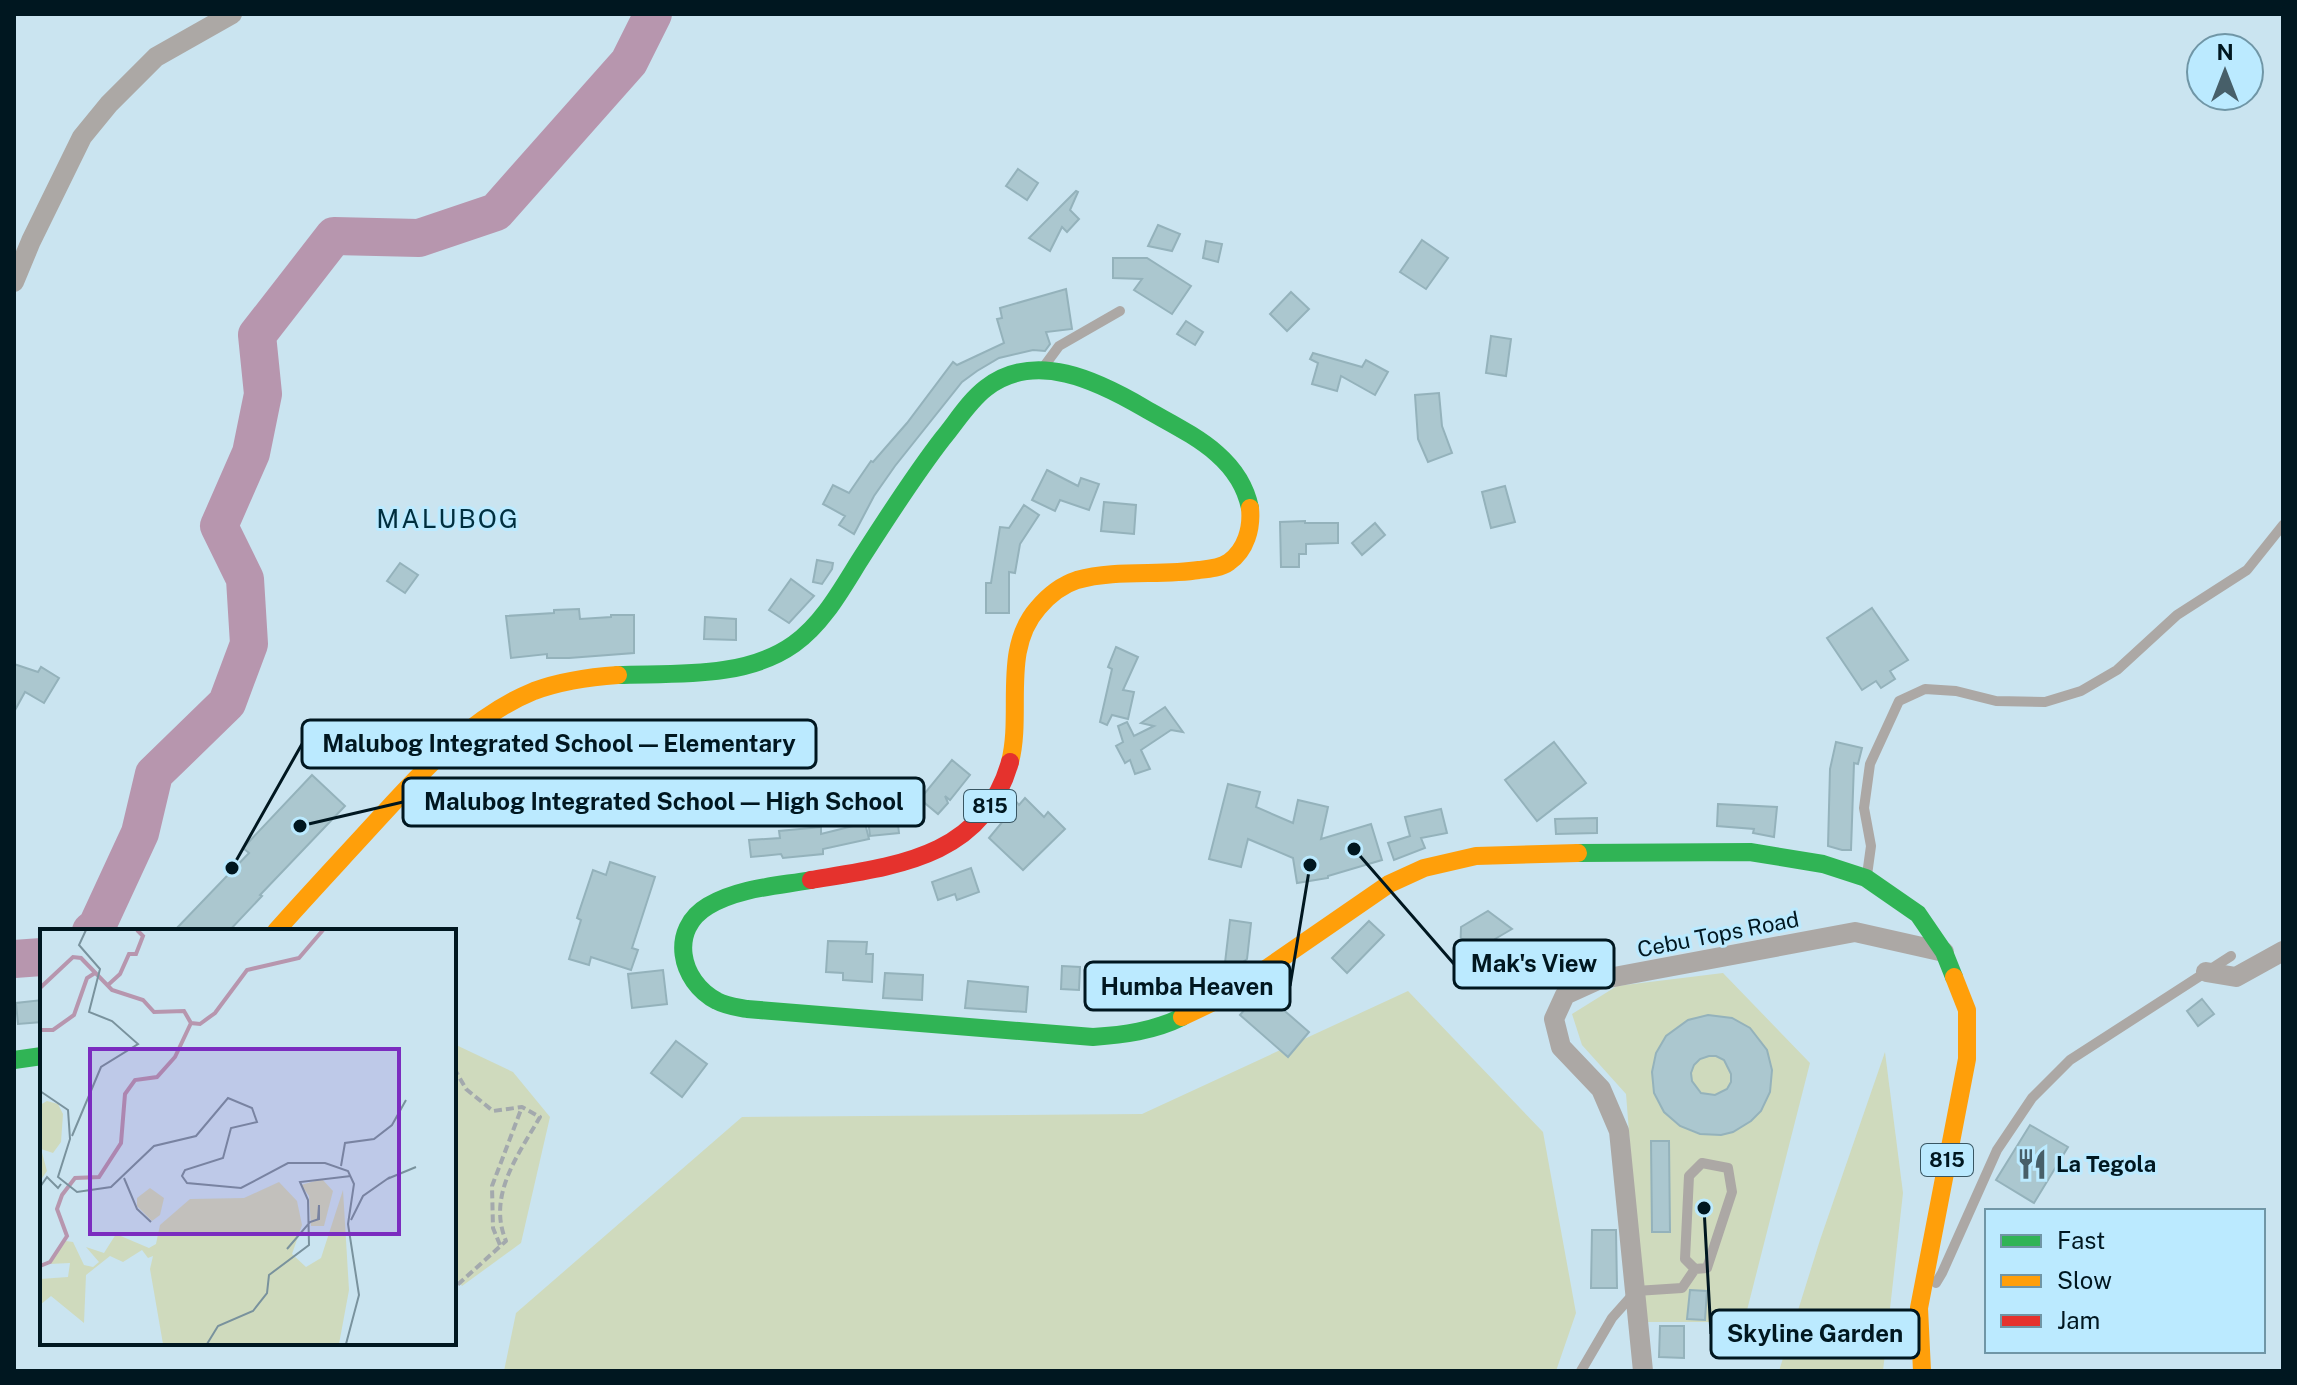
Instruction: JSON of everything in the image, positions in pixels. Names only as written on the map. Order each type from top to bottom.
[{"type":"main road","name":"815","points":[[278,929],[411,784],[475,725],[521,698],[559,683],[593,676],[697,671],[756,663],[788,648],[833,603],[932,454],[992,383],[1041,370],[1090,380],[1115,391],[1207,445],[1226,461],[1242,479],[1246,494],[1250,530],[1245,544],[1224,566],[1192,572],[1076,580],[1050,594],[1030,617],[1021,639],[1014,742],[1002,784],[987,811],[969,831],[943,846],[887,867],[728,895],[707,906],[691,920],[684,935],[682,951],[691,979],[700,991],[719,1003],[747,1009],[1093,1037],[1123,1035],[1170,1023],[1228,995],[1389,884],[1424,868],[1476,856],[1560,853],[1750,852],[1823,864],[1866,878],[1918,914],[1944,952],[1967,1010],[1967,1059],[1919,1308],[1922,1371]]},
{"type":"main road","points":[[14,1060],[40,1056]]},
{"type":"street","points":[[14,282],[82,137],[109,104],[156,57],[232,14]]},
{"type":"street","name":"Cebu Tops Road","points":[[1643,1371],[1619,1131],[1601,1089],[1561,1047],[1554,1019],[1565,995],[1598,980],[1855,932],[1944,952]]},
{"type":"street","points":[[2206,972],[2236,977],[2283,951]]},
{"type":"lane","points":[[1041,370],[1059,346],[1120,311]]},
{"type":"lane","points":[[1866,878],[1871,846],[1864,808],[1870,764],[1899,701],[1925,689],[1956,691],[1996,701],[2045,702],[2081,691],[2117,670],[2177,615],[2247,570],[2283,525]]},
{"type":"lane","points":[[1919,1308],[1942,1273],[1997,1150],[2032,1098],[2070,1060],[2231,956]]},
{"type":"lane","points":[[1702,1163],[1728,1168],[1732,1192],[1707,1268],[1695,1269],[1685,1259],[1689,1176],[1702,1163]]},
{"type":"lane","points":[[1581,1371],[1612,1318],[1636,1291],[1682,1288],[1695,1269]]},
{"type":"path","points":[[456,1072],[466,1089],[493,1111],[522,1107],[540,1117],[507,1175],[499,1201],[500,1227],[506,1241],[456,1286]]},
{"type":"path","points":[[500,1245],[493,1228],[492,1186],[522,1107]]},
{"type":"green space","points":[[1723,973],[1810,1063],[1744,1322],[1644,1322],[1626,1094],[1582,1045],[1572,1014],[1617,986]]},
{"type":"green space","points":[[1408,991],[1543,1132],[1576,1313],[1556,1371],[504,1371],[516,1313],[742,1117],[1142,1114]]},
{"type":"green space","points":[[456,1045],[513,1072],[550,1117],[521,1243],[462,1286],[456,1277]]},
{"type":"green space","points":[[1885,1052],[1903,1193],[1883,1371],[1779,1371],[1820,1240]]},
{"type":"building","points":[[1018,169],[1038,183],[1027,200],[1006,186]]},
{"type":"building","points":[[1076,191],[1070,210],[1079,219],[1067,232],[1062,227],[1050,251],[1029,238]]},
{"type":"building","points":[[1158,225],[1180,234],[1172,251],[1148,246]]},
{"type":"building","points":[[1422,240],[1448,258],[1426,289],[1400,272]]},
{"type":"building","points":[[1206,241],[1222,244],[1218,262],[1203,258]]},
{"type":"building","points":[[1113,258],[1147,258],[1191,286],[1172,314],[1134,290],[1142,279],[1113,278]]},
{"type":"building","points":[[1066,289],[1072,329],[1046,332],[1050,344],[1045,351],[1033,350],[999,358],[962,382],[895,466],[874,496],[854,534],[839,525],[845,516],[823,504],[833,485],[849,493],[871,461],[907,423],[953,362],[957,365],[1004,343],[997,319],[1002,318],[1000,308]]},
{"type":"building","points":[[1291,292],[1309,309],[1287,331],[1270,314]]},
{"type":"building","points":[[1186,321],[1203,332],[1195,345],[1177,334]]},
{"type":"building","points":[[1491,336],[1511,339],[1506,376],[1486,373]]},
{"type":"building","points":[[1313,353],[1362,367],[1366,360],[1388,372],[1375,395],[1341,376],[1337,391],[1312,384],[1318,363],[1310,359]]},
{"type":"building","points":[[1439,393],[1442,426],[1452,453],[1428,462],[1418,439],[1415,395]]},
{"type":"building","points":[[1047,470],[1078,486],[1081,478],[1099,484],[1089,510],[1060,500],[1055,511],[1032,500]]},
{"type":"building","points":[[1505,486],[1515,522],[1491,528],[1482,492]]},
{"type":"building","points":[[1104,502],[1136,505],[1134,534],[1101,531]]},
{"type":"building","points":[[1024,505],[1039,515],[1020,544],[1015,573],[1009,572],[1009,613],[986,613],[986,583],[991,583],[1000,527],[1009,528]]},
{"type":"building","points":[[1280,522],[1338,523],[1338,543],[1306,544],[1306,554],[1299,554],[1299,567],[1281,567]]},
{"type":"building","points":[[1375,523],[1385,535],[1362,555],[1352,543]]},
{"type":"building","points":[[817,560],[833,563],[822,584],[813,582]]},
{"type":"building","points":[[400,563],[418,575],[405,593],[387,581]]},
{"type":"building","points":[[791,579],[814,596],[789,623],[769,610]]},
{"type":"building","points":[[1872,608],[1908,660],[1890,671],[1895,679],[1881,688],[1876,681],[1862,690],[1827,638]]},
{"type":"building","points":[[579,609],[580,619],[634,615],[634,653],[569,658],[547,658],[547,654],[511,658],[506,616]]},
{"type":"building","points":[[705,617],[736,619],[736,640],[704,639]]},
{"type":"building","points":[[1116,647],[1138,657],[1123,690],[1134,692],[1128,719],[1112,715],[1107,725],[1100,722],[1112,669],[1108,667]]},
{"type":"building","points":[[14,664],[38,672],[41,667],[59,678],[44,703],[25,692],[14,712]]},
{"type":"building","points":[[1165,707],[1183,732],[1171,730],[1141,750],[1150,769],[1135,774],[1130,760],[1125,763],[1116,746],[1123,742],[1118,726],[1127,722],[1134,736],[1154,726],[1141,723]]},
{"type":"building","points":[[1554,742],[1586,783],[1537,821],[1505,780]]},
{"type":"building","points":[[1836,742],[1862,748],[1858,764],[1854,763],[1851,850],[1828,846],[1830,769]]},
{"type":"building","points":[[952,760],[970,775],[950,800],[945,796],[948,803],[938,814],[920,799]]},
{"type":"building","points":[[312,775],[345,806],[231,929],[176,929],[249,853],[243,848]]},
{"type":"building","points":[[1228,784],[1260,792],[1256,807],[1293,823],[1298,800],[1328,807],[1321,839],[1371,824],[1382,860],[1328,878],[1297,883],[1293,858],[1248,839],[1241,867],[1209,859]]},
{"type":"building","points":[[1025,798],[1044,817],[1048,812],[1065,829],[1023,870],[989,838],[1015,800],[1019,805]]},
{"type":"building","points":[[895,799],[899,833],[870,836],[866,803]]},
{"type":"building","points":[[1718,804],[1777,807],[1774,837],[1753,833],[1754,829],[1717,826]]},
{"type":"building","points":[[1441,809],[1447,833],[1421,838],[1425,848],[1394,860],[1388,843],[1410,836],[1405,817]]},
{"type":"building","points":[[1597,818],[1597,833],[1556,834],[1555,819]]},
{"type":"building","points":[[865,823],[869,839],[823,849],[823,854],[751,857],[749,840],[780,838],[779,831],[821,827],[821,834]]},
{"type":"building","points":[[610,862],[655,877],[632,948],[638,950],[631,970],[591,957],[589,965],[569,959],[581,920],[577,918],[593,870],[606,875]]},
{"type":"building","points":[[971,868],[979,892],[957,900],[955,894],[938,900],[932,882]]},
{"type":"building","points":[[1488,911],[1512,929],[1495,939],[1494,949],[1487,954],[1476,949],[1460,959],[1461,927]]},
{"type":"building","points":[[1230,920],[1251,923],[1247,959],[1239,965],[1225,963]]},
{"type":"building","points":[[1369,921],[1384,935],[1347,973],[1332,958]]},
{"type":"building","points":[[828,941],[867,942],[866,954],[873,954],[872,982],[843,980],[843,973],[826,972]]},
{"type":"building","points":[[1062,966],[1080,967],[1079,990],[1061,989]]},
{"type":"building","points":[[663,970],[667,1004],[632,1008],[628,974]]},
{"type":"building","points":[[885,973],[923,975],[922,1000],[883,998]]},
{"type":"building","points":[[968,981],[1028,987],[1026,1012],[965,1008]]},
{"type":"building","points":[[1264,993],[1309,1032],[1288,1057],[1240,1015]]},
{"type":"building","points":[[2202,999],[2214,1014],[2198,1026],[2187,1011]]},
{"type":"building","points":[[40,1000],[40,1022],[18,1024],[16,1003]]},
{"type":"building","points":[[1708,1015],[1732,1018],[1750,1028],[1767,1050],[1772,1070],[1770,1092],[1761,1111],[1733,1132],[1700,1134],[1680,1126],[1664,1112],[1654,1093],[1652,1072],[1656,1053],[1666,1036],[1688,1020]],"holes":[[[1716,1056],[1724,1060],[1731,1074],[1731,1082],[1727,1089],[1715,1095],[1701,1093],[1692,1081],[1694,1065],[1700,1059]]]},
{"type":"building","points":[[676,1041],[707,1064],[682,1097],[651,1073]]},
{"type":"building","name":"La Tegola","points":[[2030,1125],[2068,1147],[2034,1203],[1996,1180]]},
{"type":"building","points":[[1651,1141],[1669,1141],[1670,1232],[1652,1232]]},
{"type":"building","points":[[1592,1230],[1616,1230],[1617,1288],[1591,1288]]},
{"type":"building","points":[[1690,1290],[1707,1291],[1705,1320],[1687,1319]]},
{"type":"building","points":[[1660,1326],[1684,1326],[1684,1358],[1659,1357]]},
{"type":"waterway","points":[[93,929],[140,833],[154,774],[227,703],[249,644],[245,579],[219,526],[251,453],[263,394],[257,335],[334,236],[419,238],[496,212],[629,62],[653,14]]},
{"type":"waterway","points":[[14,959],[40,957]]},
{"type":"traffic: fast","points":[[618,675],[686,674],[732,669],[775,655],[794,644],[830,607],[910,484],[969,405],[986,388],[1005,377],[1025,371],[1066,374],[1087,380],[1194,436],[1235,473],[1250,508]]},
{"type":"traffic: fast","points":[[1578,853],[1750,852],[1823,864],[1866,878],[1918,914],[1944,952],[1954,977]]},
{"type":"traffic: fast","points":[[811,880],[732,895],[708,906],[696,916],[688,928],[684,955],[694,981],[704,992],[720,1003],[747,1009],[1093,1037],[1138,1032],[1182,1017]]},
{"type":"traffic: fast","points":[[14,1060],[40,1056]]},
{"type":"traffic: slow","points":[[1010,762],[1016,662],[1027,625],[1042,604],[1056,591],[1077,580],[1222,566],[1235,557],[1244,545],[1249,531],[1250,508]]},
{"type":"traffic: slow","points":[[278,929],[407,788],[445,750],[487,716],[534,691],[575,680],[618,675]]},
{"type":"traffic: slow","points":[[1182,1017],[1228,995],[1389,884],[1424,868],[1476,856],[1578,853]]},
{"type":"traffic: slow","points":[[1922,1371],[1919,1308],[1967,1059],[1967,1010],[1954,977]]},
{"type":"traffic: jam","points":[[811,880],[904,862],[932,852],[957,838],[979,819],[997,794],[1010,762]]},
{"type":"place","name":"Malubog Integrated School — High School","points":[[300,826]]},
{"type":"place","name":"Mak's View","points":[[1354,849]]},
{"type":"place","name":"Humba Heaven","points":[[1310,865]]},
{"type":"place","name":"Malubog Integrated School — Elementary","points":[[232,868]]},
{"type":"place","name":"La Tegola","points":[[2032,1164]]},
{"type":"place","name":"Skyline Garden","points":[[1704,1208]]},
{"type":"district","name":"MALUBOG","points":[[448,519]]}]
